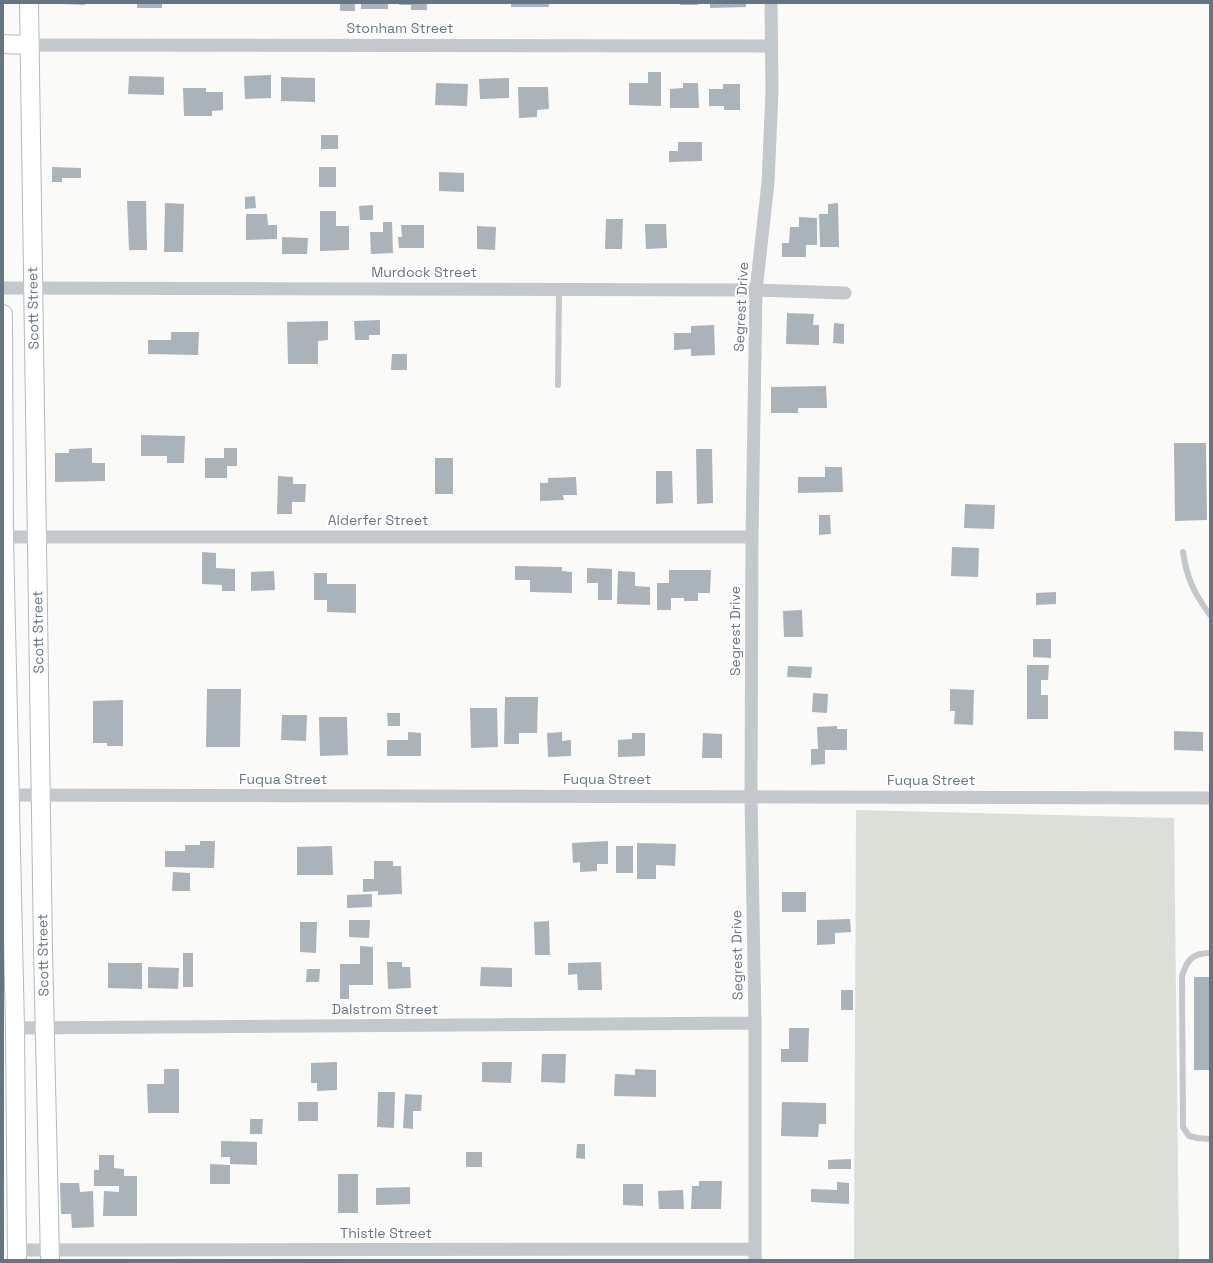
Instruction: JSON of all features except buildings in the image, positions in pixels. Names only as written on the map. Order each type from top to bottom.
[{"type":"main road","name":"Scott Street","points":[[29,3],[28,45],[34,289],[43,949],[50,1255]]},
{"type":"main road","points":[[3,44],[28,45]]},
{"type":"main road","points":[[3,314],[7,895],[12,1028],[17,1255]]},
{"type":"street","name":"Segrest Drive","points":[[755,1255],[755,1023],[751,797],[752,537],[756,290],[768,183],[772,91],[771,3]]},
{"type":"street","name":"Stonham Street","points":[[28,45],[771,46]]},
{"type":"street","name":"Murdock Street","points":[[3,288],[756,290],[845,293]]},
{"type":"street","name":"Alderfer Street","points":[[4,537],[752,537]]},
{"type":"street","name":"Fuqua Street","points":[[6,795],[1210,798]]},
{"type":"street","name":"Dalstrom Street","points":[[12,1028],[755,1023]]},
{"type":"street","name":"Thistle Street","points":[[17,1255],[755,1255]]},
{"type":"lane","points":[[558,385],[559,290]]},
{"type":"lane","points":[[1183,552],[1186,574],[1210,615]]},
{"type":"lane","points":[[1210,953],[1200,953],[1191,958],[1185,966],[1182,984],[1183,1127],[1189,1136],[1197,1138],[1210,1138]]},
{"type":"shaded area","points":[[856,810],[1174,818],[1179,1260],[854,1260]]}]
